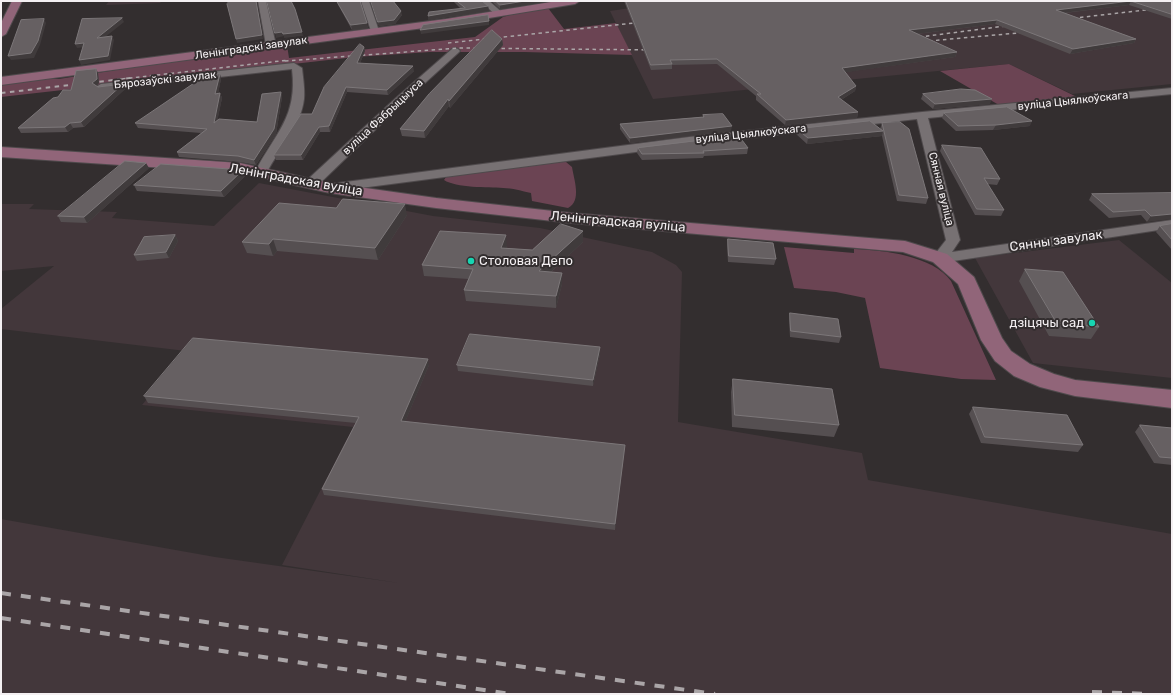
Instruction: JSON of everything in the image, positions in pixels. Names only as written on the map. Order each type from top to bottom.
[{"type":"street","points":[[1,34],[17,1]]},
{"type":"street","points":[[262,1],[272,45]]},
{"type":"street","points":[[364,1],[375,31]]},
{"type":"street","points":[[484,1],[500,14],[575,1]]},
{"type":"street","name":"Ленінградскі завулак","points":[[1,81],[500,14]]},
{"type":"street","name":"вуліца Фабрыцыуса","points":[[311,184],[400,100],[455,51]]},
{"type":"street","name":"Бярозаўскі завулак","points":[[101,87],[289,66],[297,68],[301,85],[298,110],[283,138],[265,162],[261,172]]},
{"type":"street","name":"Бярозаўскі завулак","points":[[227,87],[229,73]]},
{"type":"street","name":"вуліца Цыялкоўскага","points":[[330,188],[689,140],[922,115],[1172,91]]},
{"type":"street","name":"Сянная вуліца","points":[[922,115],[953,240],[940,258]]},
{"type":"street","name":"Ленінградская вуліца","points":[[1,152],[240,168],[330,188],[436,203],[571,218],[905,247],[940,258],[967,281],[992,340],[1003,356],[1022,370],[1048,381],[1075,388],[1172,398]]},
{"type":"street","name":"Сянны завулак","points":[[940,258],[1172,224]]},
{"type":"shaded area","points":[[109,1],[162,1],[160,3],[106,5]]},
{"type":"shaded area","points":[[677,1],[1172,1],[1172,84],[1072,94],[1009,64],[653,99],[610,11]]},
{"type":"shaded area","points":[[548,8],[564,29],[616,23],[632,55],[524,52],[430,52],[355,57],[1,97],[1,85],[45,79],[59,79],[198,57],[199,59],[259,51],[287,45],[289,58],[475,37],[503,17]]},
{"type":"shaded area","points":[[1009,64],[1077,97],[999,105],[940,71]]},
{"type":"shaded area","points":[[561,161],[566,162],[572,167],[576,190],[575,200],[568,208],[532,201],[531,193],[506,188],[464,186],[449,183],[444,180],[446,177]]},
{"type":"shaded area","points":[[259,183],[433,216],[540,228],[652,252],[676,265],[682,272],[678,422],[862,453],[868,480],[1172,534],[1172,694],[1,694],[1,519],[215,557],[399,583],[282,565],[353,427],[142,405],[186,351],[1,329],[1,309],[54,266],[1,271],[1,204],[34,204],[29,209],[117,212],[112,218],[214,226]]},
{"type":"shaded area","name":"дзіцячы сад","points":[[1119,240],[1172,283],[1172,378],[1033,363],[975,258]]},
{"type":"shaded area","points":[[784,247],[854,253],[854,249],[893,253],[920,260],[943,272],[951,281],[996,380],[961,379],[880,368],[865,298],[836,292],[794,288]]},
{"type":"building","points":[[230,1],[256,1],[262,35],[236,39],[227,4]]},
{"type":"building","points":[[267,1],[291,1],[302,32],[283,34],[282,32],[275,33]]},
{"type":"building","points":[[337,1],[360,1],[367,23],[351,25]]},
{"type":"building","points":[[371,1],[393,1],[401,11],[394,20],[378,22]]},
{"type":"building","points":[[457,1],[482,1],[488,6],[428,16],[429,12],[465,8]]},
{"type":"building","points":[[496,1],[525,1],[500,5]]},
{"type":"building","points":[[626,1],[1131,1],[1056,10],[1136,39],[1073,49],[997,20],[909,30],[957,52],[842,68],[856,86],[838,97],[858,112],[786,120],[757,94],[761,94],[717,59],[670,60],[672,64],[651,65]]},
{"type":"building","points":[[1131,1],[1172,1],[1172,14]]},
{"type":"building","points":[[488,15],[489,21],[420,30],[423,25]]},
{"type":"building","points":[[122,18],[97,38],[112,36],[108,56],[79,60],[84,43],[75,44],[82,19]]},
{"type":"building","points":[[44,19],[38,41],[31,53],[8,56],[21,20]]},
{"type":"building","points":[[492,30],[502,39],[449,101],[448,99],[424,131],[400,129],[429,94]]},
{"type":"building","points":[[360,44],[364,47],[357,63],[413,66],[387,90],[346,87],[329,126],[319,127],[301,155],[274,155],[301,114],[312,114],[324,87]]},
{"type":"building","points":[[96,69],[97,79],[92,83],[98,87],[123,84],[81,122],[70,123],[65,127],[18,128],[53,98],[58,97],[63,90],[71,90],[76,71]]},
{"type":"building","points":[[220,74],[215,94],[220,93],[214,123],[219,119],[257,122],[262,94],[281,92],[274,129],[254,160],[238,156],[177,152],[207,129],[135,123],[206,75]]},
{"type":"building","points":[[961,89],[975,90],[992,99],[935,104],[923,94]]},
{"type":"building","points":[[1007,107],[1032,121],[996,125],[958,126],[944,113]]},
{"type":"building","points":[[723,114],[732,126],[630,138],[620,124],[704,117],[703,115]]},
{"type":"building","points":[[870,121],[883,131],[808,138],[797,129]]},
{"type":"building","points":[[900,122],[909,129],[928,198],[899,195],[882,123]]},
{"type":"building","points":[[739,136],[748,148],[703,151],[704,153],[642,154],[638,148]]},
{"type":"building","points":[[942,145],[981,148],[1000,179],[984,178],[1004,210],[977,209]]},
{"type":"building","points":[[125,161],[146,163],[84,217],[58,216]]},
{"type":"building","points":[[161,164],[243,170],[221,191],[134,185]]},
{"type":"building","points":[[1172,193],[1172,214],[1151,216],[1145,210],[1113,212],[1092,194]]},
{"type":"building","points":[[343,199],[405,204],[375,248],[273,239],[269,244],[242,242],[279,203],[336,208]]},
{"type":"building","points":[[561,224],[583,231],[539,271],[562,273],[556,296],[464,290],[473,269],[422,265],[440,231],[506,235],[501,248],[532,250]]},
{"type":"building","points":[[1172,224],[1172,240],[1160,226]]},
{"type":"building","points":[[175,235],[166,252],[134,255],[144,237]]},
{"type":"building","points":[[728,239],[773,243],[776,259],[729,256]]},
{"type":"building","points":[[1025,269],[1063,272],[1099,327],[1057,323]]},
{"type":"building","points":[[790,313],[838,319],[841,337],[791,331]]},
{"type":"building","points":[[470,334],[600,347],[593,380],[457,365]]},
{"type":"building","points":[[193,338],[428,359],[401,421],[625,445],[615,524],[322,489],[359,417],[144,396]]},
{"type":"building","points":[[733,379],[832,389],[839,425],[735,415]]},
{"type":"building","points":[[973,407],[1067,415],[1083,445],[985,437]]},
{"type":"building","points":[[1140,425],[1172,428],[1172,458],[1160,457]]},
{"type":"railway","points":[[1066,19],[1172,7]]},
{"type":"railway","points":[[448,43],[643,22]]},
{"type":"railway","points":[[912,38],[1013,25]]},
{"type":"railway","points":[[929,41],[1029,32]]},
{"type":"railway","points":[[285,61],[459,48],[654,50]]},
{"type":"railway","points":[[122,79],[289,60]]},
{"type":"railway","points":[[1,93],[131,78]]},
{"type":"railway","points":[[1,593],[715,694]]},
{"type":"railway","points":[[1,618],[511,694]]},
{"type":"railway","points":[[1092,692],[1151,694]]},
{"type":"place","name":"Столовая Депо","points":[[471,261]]},
{"type":"place","name":"дзіцячы сад","points":[[1092,323]]}]
